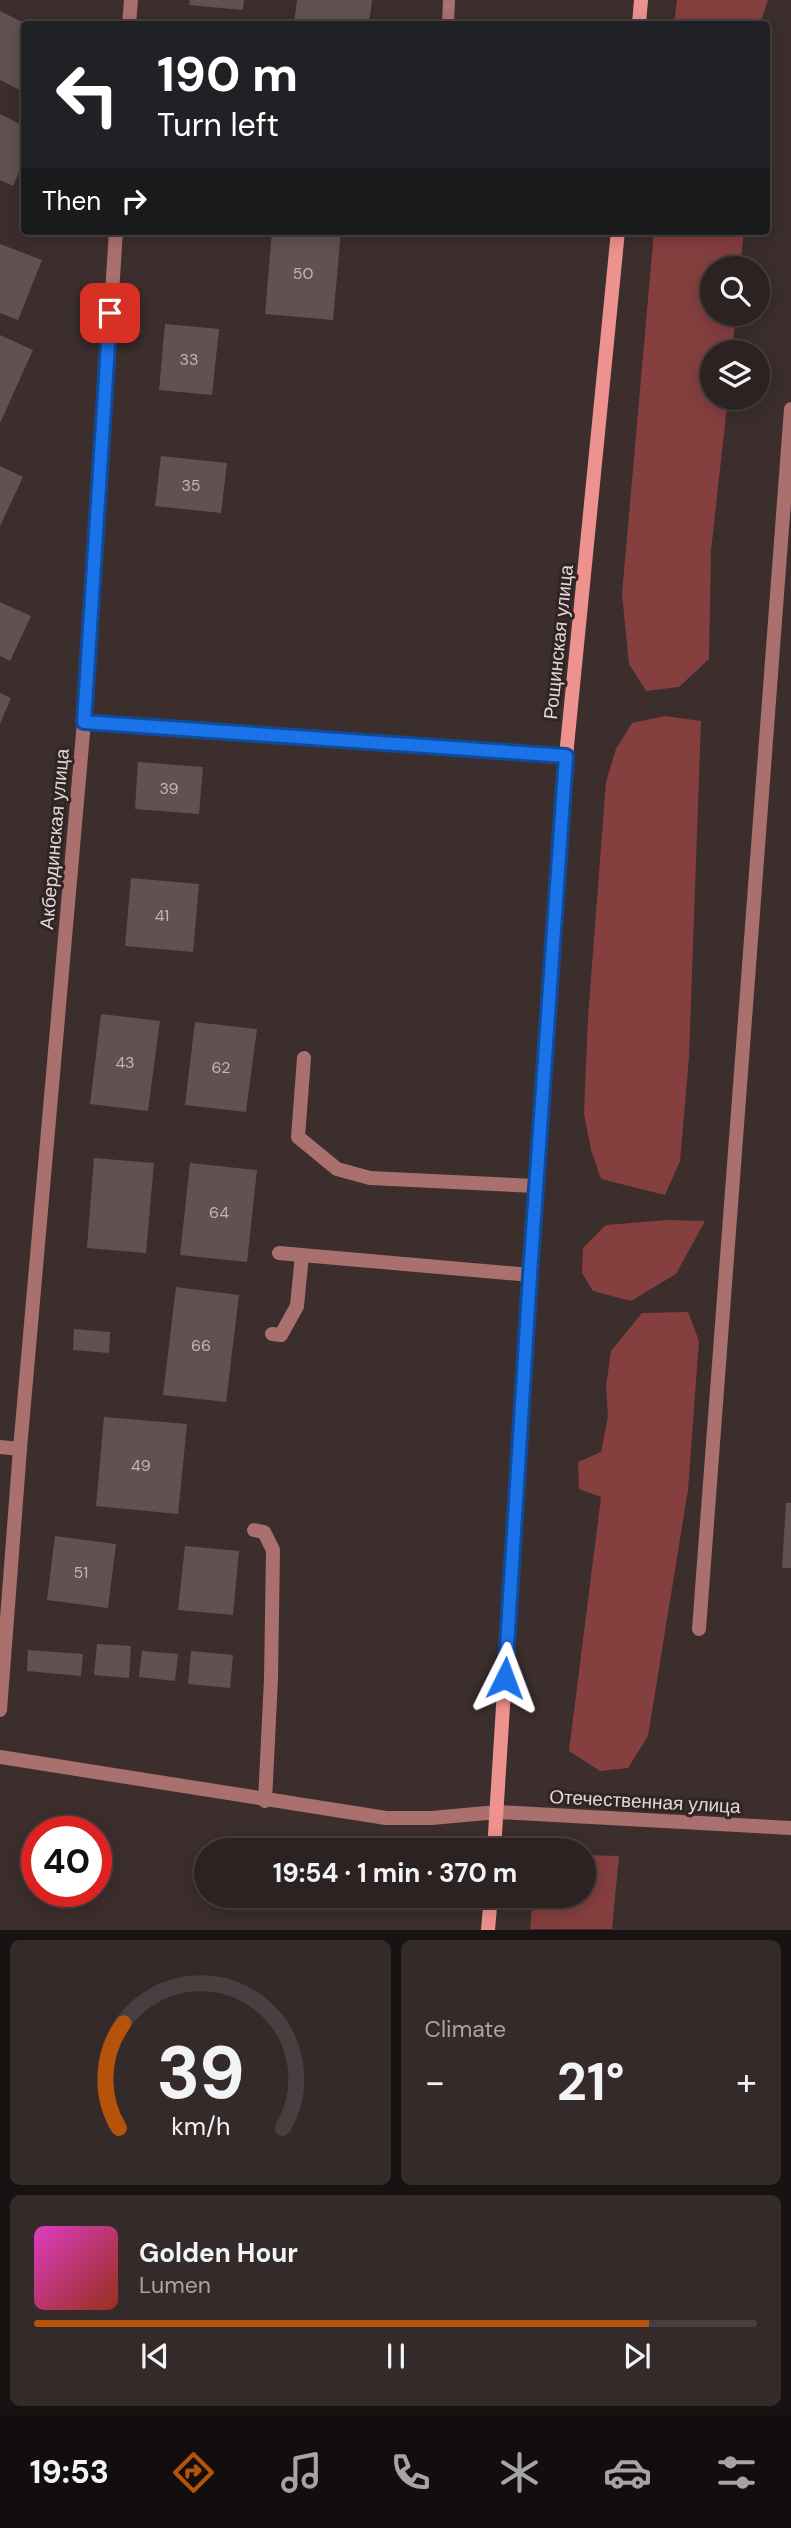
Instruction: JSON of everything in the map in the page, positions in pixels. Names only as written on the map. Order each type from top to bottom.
[{"type":"street","points":[[129,21],[131,0]]},
{"type":"street","points":[[639,21],[640,0]]},
{"type":"street","name":"Акбердинская улица","points":[[0,1710],[20,1449],[84,722],[116,235]]},
{"type":"street","name":"Рощинская улица","points":[[495,1838],[566,756],[618,235]]},
{"type":"street","points":[[699,1629],[791,409]]},
{"type":"street","points":[[84,722],[566,756]]},
{"type":"street","points":[[304,1058],[298,1137],[337,1169],[370,1178],[536,1186]]},
{"type":"street","points":[[279,1253],[530,1275]]},
{"type":"street","points":[[272,1334],[281,1335],[297,1306],[302,1255]]},
{"type":"street","points":[[0,1447],[20,1449]]},
{"type":"street","points":[[254,1530],[264,1532],[273,1550],[272,1665],[265,1801]]},
{"type":"street","name":"Отечественная улица","points":[[0,1757],[386,1818],[432,1818],[497,1812],[791,1828]]},
{"type":"street","points":[[488,1930],[490,1908]]},
{"type":"lane","points":[[448,21],[449,0]]},
{"type":"shaded area","points":[[677,0],[768,0],[761,21],[674,21]]},
{"type":"shaded area","points":[[654,235],[744,235],[741,256],[700,256],[700,326],[735,326],[733,340],[700,340],[700,410],[727,410],[711,551],[709,659],[679,687],[646,691],[629,664],[622,594]]},
{"type":"shaded area","points":[[665,716],[701,721],[689,1057],[680,1161],[665,1195],[601,1179],[591,1150],[584,1114],[588,1017],[606,782],[616,749],[632,723]]},
{"type":"shaded area","points":[[667,1220],[705,1221],[676,1274],[631,1301],[593,1291],[582,1273],[583,1248],[606,1225]]},
{"type":"shaded area","points":[[688,1312],[699,1341],[688,1490],[648,1736],[628,1768],[600,1771],[569,1751],[601,1497],[579,1489],[578,1462],[601,1452],[608,1416],[606,1386],[611,1351],[642,1313]]},
{"type":"shaded area","points":[[596,1855],[619,1856],[612,1929],[530,1929],[532,1908],[596,1908]]},
{"type":"building","points":[[190,0],[244,0],[243,10],[189,5]]},
{"type":"building","points":[[297,0],[372,0],[369,21],[294,21]]},
{"type":"building","points":[[0,11],[21,22],[21,90],[0,80]]},
{"type":"building","points":[[0,114],[21,124],[21,167],[13,186],[0,180]]},
{"type":"building","points":[[272,235],[341,235],[333,320],[265,314]]},
{"type":"building","points":[[0,244],[42,260],[18,320],[0,313]]},
{"type":"building","points":[[165,324],[219,329],[212,395],[159,390]]},
{"type":"building","points":[[0,335],[33,350],[0,423]]},
{"type":"building","points":[[161,456],[227,463],[221,513],[155,506]]},
{"type":"building","points":[[0,466],[23,477],[0,526]]},
{"type":"building","points":[[0,602],[31,616],[10,661],[0,656]]},
{"type":"building","points":[[0,693],[11,698],[0,724]]},
{"type":"building","points":[[138,762],[203,767],[199,814],[135,809]]},
{"type":"building","points":[[131,878],[199,884],[193,952],[125,946]]},
{"type":"building","points":[[101,1014],[160,1021],[148,1111],[90,1104]]},
{"type":"building","points":[[195,1022],[257,1029],[246,1112],[185,1105]]},
{"type":"building","points":[[94,1158],[154,1163],[146,1253],[87,1248]]},
{"type":"building","points":[[190,1163],[257,1170],[247,1262],[180,1255]]},
{"type":"building","points":[[176,1287],[239,1295],[226,1402],[163,1395]]},
{"type":"building","points":[[74,1329],[110,1332],[109,1353],[73,1350]]},
{"type":"building","points":[[104,1417],[187,1424],[178,1514],[96,1506]]},
{"type":"building","points":[[786,1503],[791,1503],[791,1568],[782,1568]]},
{"type":"building","points":[[55,1536],[116,1544],[108,1608],[47,1600]]},
{"type":"building","points":[[185,1546],[239,1551],[233,1615],[178,1610]]},
{"type":"building","points":[[97,1644],[131,1646],[129,1678],[94,1675]]},
{"type":"building","points":[[28,1650],[83,1654],[81,1676],[27,1671]]},
{"type":"building","points":[[142,1651],[178,1654],[175,1681],[139,1677]]},
{"type":"building","points":[[191,1651],[233,1655],[230,1688],[188,1684]]},
{"type":"route","points":[[110,313],[84,722],[566,756],[505,1678]]}]
